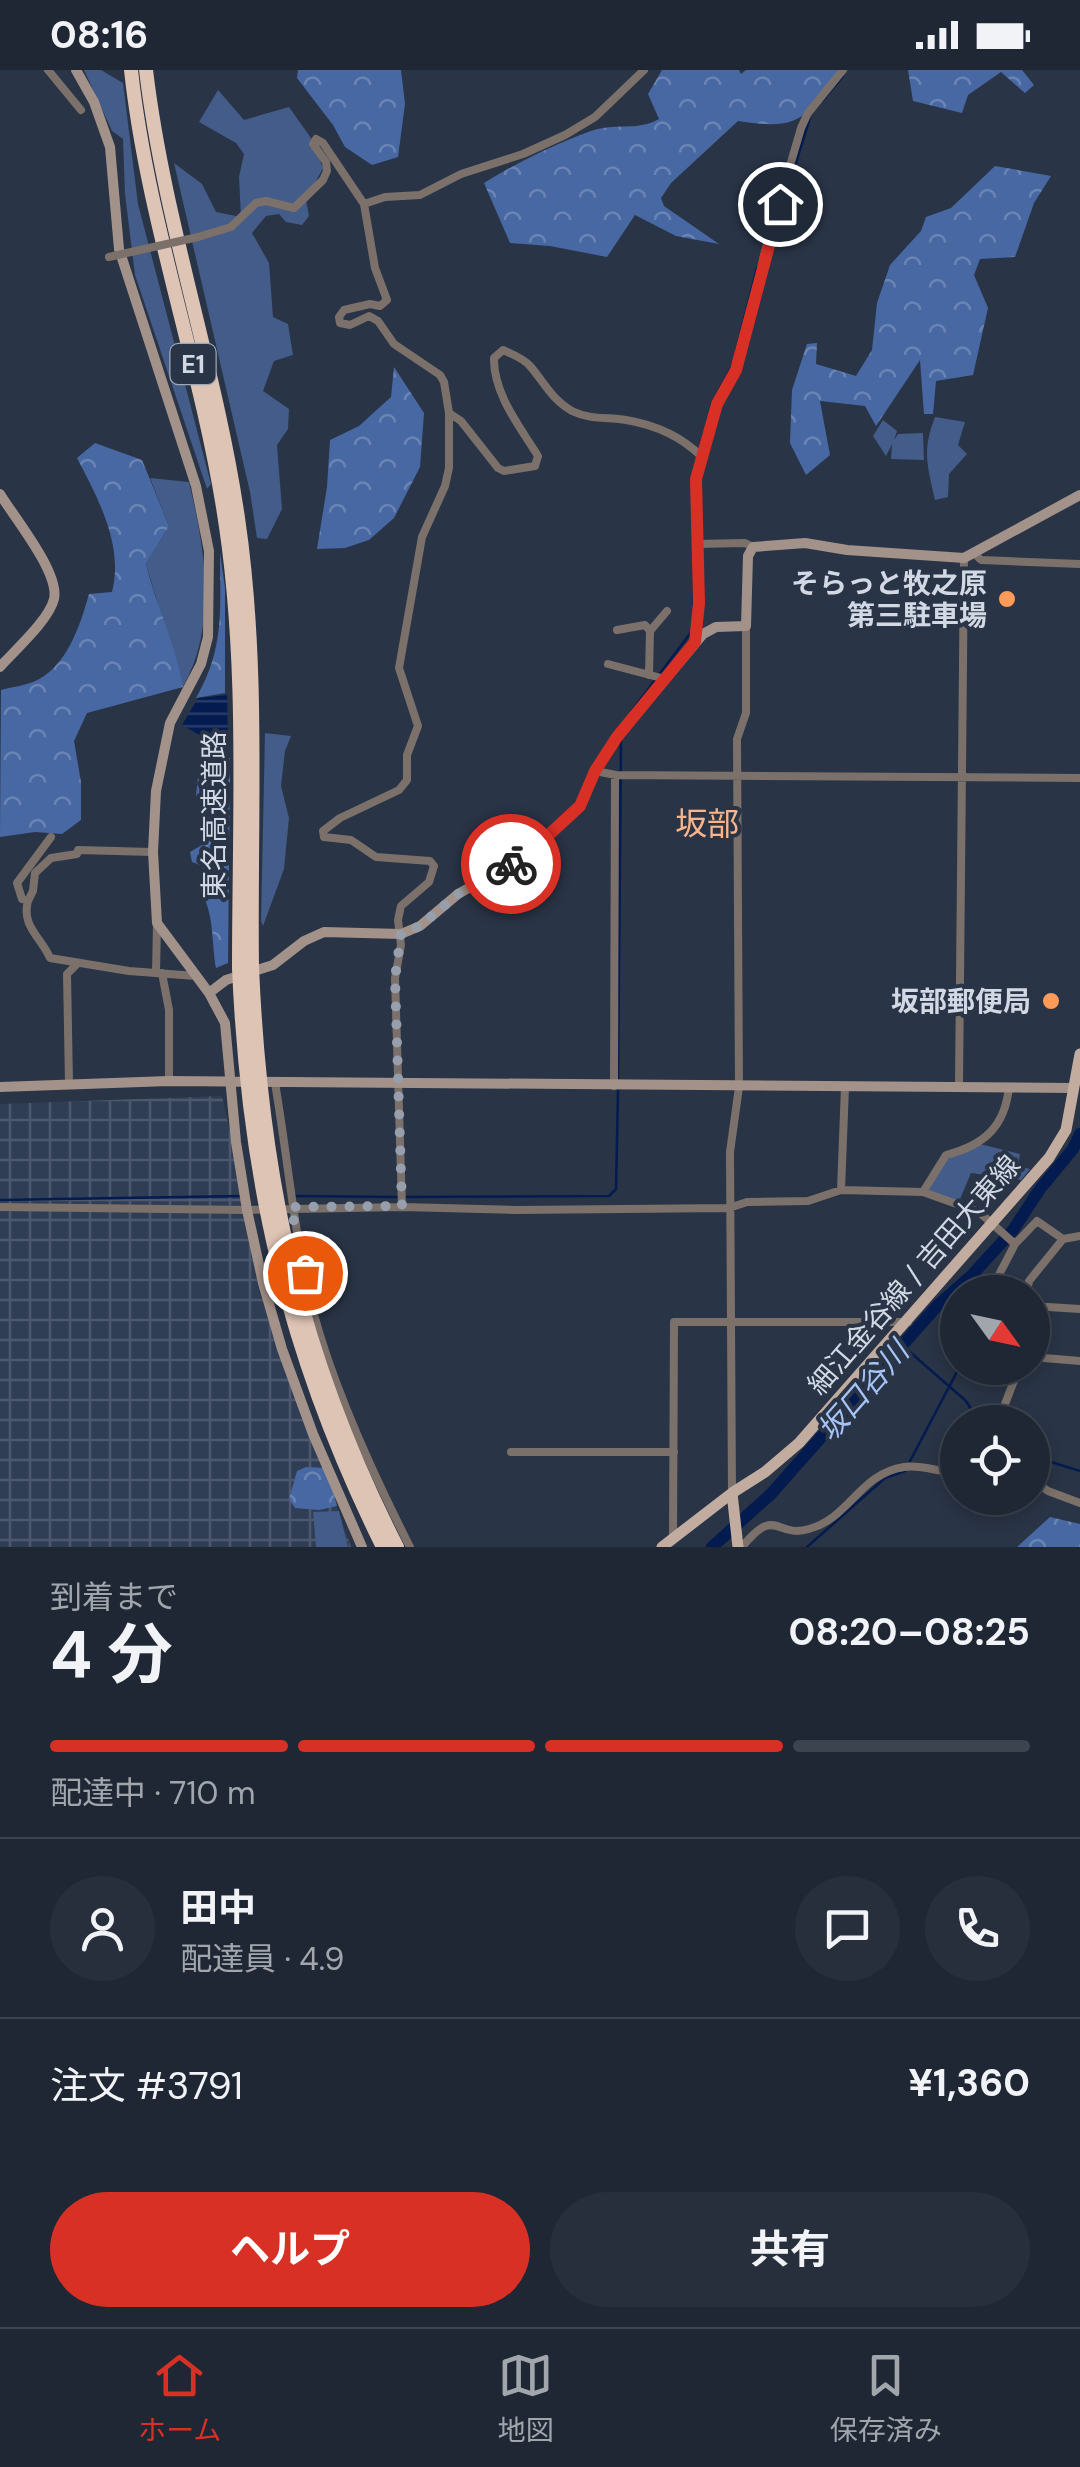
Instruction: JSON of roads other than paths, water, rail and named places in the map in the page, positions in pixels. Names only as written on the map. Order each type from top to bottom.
[{"type":"highway","name":"東名高速道路","points":[[132,70],[152,194],[214,456],[245,660],[253,733],[245,967],[274,1190],[294,1286],[332,1400],[397,1547]]},
{"type":"highway","name":"東名高速道路","points":[[146,70],[176,234],[231,474],[245,572],[240,749],[248,1106],[274,1256],[317,1398],[383,1547]]},
{"type":"main road","name":"細江金谷線 / 吉田大東線","points":[[668,1543],[800,1443],[995,1224],[1066,1130],[1077,1088],[1080,1054]]},
{"type":"main road","points":[[732,1498],[740,1546]]},
{"type":"street","points":[[48,70],[81,110]]},
{"type":"street","points":[[76,70],[94,102],[110,147],[119,249],[196,486],[209,551],[208,637],[200,664],[170,724],[161,755],[153,852],[159,973],[169,1010],[169,1082]]},
{"type":"street","points":[[364,204],[385,196],[420,195],[461,174],[499,163],[565,135],[595,117],[644,70]]},
{"type":"street","points":[[695,642],[699,603],[696,479],[700,454],[717,404],[736,370],[801,128],[808,113],[843,70]]},
{"type":"street","points":[[109,257],[198,238],[231,226],[256,204],[266,201],[294,208],[327,171],[326,162],[312,144],[316,139],[323,143],[364,204],[374,268],[387,300],[380,306],[370,304],[344,310],[340,323],[350,325],[368,316],[378,321],[394,344],[440,375],[444,382],[449,468],[422,537],[398,668],[418,726],[407,756],[407,780],[400,790],[340,818],[323,831],[324,837],[351,840],[376,857],[430,861],[434,866],[430,882],[400,906],[398,920],[401,934],[395,978],[402,1200]]},
{"type":"street","points":[[448,413],[460,421],[498,468],[504,471],[535,466],[538,456],[506,404],[496,375],[494,358],[503,350],[527,362],[556,400],[577,413],[668,431],[700,454]]},
{"type":"street","points":[[0,494],[50,572],[55,587],[54,601],[46,614],[0,667]]},
{"type":"street","points":[[969,555],[1080,495]]},
{"type":"street","points":[[696,544],[745,543],[753,548],[805,543],[847,550],[1080,564]]},
{"type":"street","points":[[732,1498],[729,1208],[730,1152],[739,1087],[736,738],[746,713],[748,556],[753,548]]},
{"type":"street","points":[[959,1086],[969,555]]},
{"type":"street","points":[[650,630],[667,611]]},
{"type":"street","points":[[617,630],[645,625],[650,630],[657,677]]},
{"type":"street","points":[[209,993],[226,980],[273,965],[304,941],[324,932],[401,934],[420,926],[458,894],[527,855],[580,806],[595,771],[657,677],[702,634],[716,627],[746,626]]},
{"type":"street","points":[[608,664],[657,677]]},
{"type":"street","points":[[595,771],[619,775],[1080,778]]},
{"type":"street","points":[[617,1087],[619,775]]},
{"type":"street","points":[[28,901],[22,899],[18,883],[50,837]]},
{"type":"street","points":[[153,852],[78,850],[77,854],[51,858],[35,873],[24,914],[26,923],[50,958],[196,976]]},
{"type":"street","points":[[157,923],[209,993],[224,1023],[245,1201],[282,1349],[312,1434],[362,1547]]},
{"type":"street","points":[[69,1083],[66,974],[77,964]]},
{"type":"street","points":[[0,1087],[230,1082],[1077,1088]]},
{"type":"street","points":[[275,1083],[290,1200],[318,1330],[365,1453],[410,1547]]},
{"type":"street","points":[[923,1192],[946,1154],[966,1150],[1002,1120],[1009,1086]]},
{"type":"street","points":[[842,1190],[845,1087]]},
{"type":"street","points":[[0,1206],[402,1200],[516,1210],[729,1208],[746,1202],[808,1201],[842,1190],[923,1192],[979,1212],[1016,1244]]},
{"type":"street","points":[[999,1275],[1016,1244],[1037,1221],[1063,1238],[1080,1236]]},
{"type":"street","points":[[1034,1275],[1063,1238]]},
{"type":"street","points":[[1050,1307],[1080,1309]]},
{"type":"street","points":[[668,1543],[674,1452],[674,1322],[908,1322]]},
{"type":"street","points":[[1050,1358],[1080,1361]]},
{"type":"street","points":[[511,1452],[674,1452]]},
{"type":"street","points":[[740,1546],[767,1524],[807,1530],[838,1514],[869,1480],[883,1474],[904,1467],[940,1469]]},
{"type":"street","points":[[1050,1492],[1080,1504]]},
{"type":"waterway","points":[[823,100],[843,76]]},
{"type":"waterway","points":[[766,258],[810,118]]},
{"type":"waterway","points":[[736,351],[757,268]]},
{"type":"waterway","points":[[700,449],[712,403],[733,364]]},
{"type":"waterway","points":[[693,481],[694,623]]},
{"type":"waterway","points":[[631,712],[692,631]]},
{"type":"waterway","points":[[618,1078],[621,741]]},
{"type":"waterway","points":[[405,1197],[609,1196],[616,1189],[618,1091]]},
{"type":"waterway","name":"坂口谷川","points":[[712,1547],[771,1494],[937,1306],[1013,1230],[1080,1134]]},
{"type":"waterway","points":[[0,1200],[242,1196]]},
{"type":"waterway","points":[[295,1196],[397,1197]]},
{"type":"waterway","name":"坂口谷川","points":[[1013,1230],[1017,1233]]},
{"type":"waterway","points":[[903,1346],[968,1405]]},
{"type":"waterway","points":[[910,1461],[950,1385]]},
{"type":"waterway","points":[[1050,1462],[1080,1471]]},
{"type":"waterway","points":[[807,1547],[885,1478],[905,1471]]},
{"type":"place","name":"そらっと牧之原 第三駐車場","points":[[1007,599]]},
{"type":"place","name":"坂部郵便局","points":[[1051,1001]]},
{"type":"district","name":"坂部","points":[[707,824]]}]
